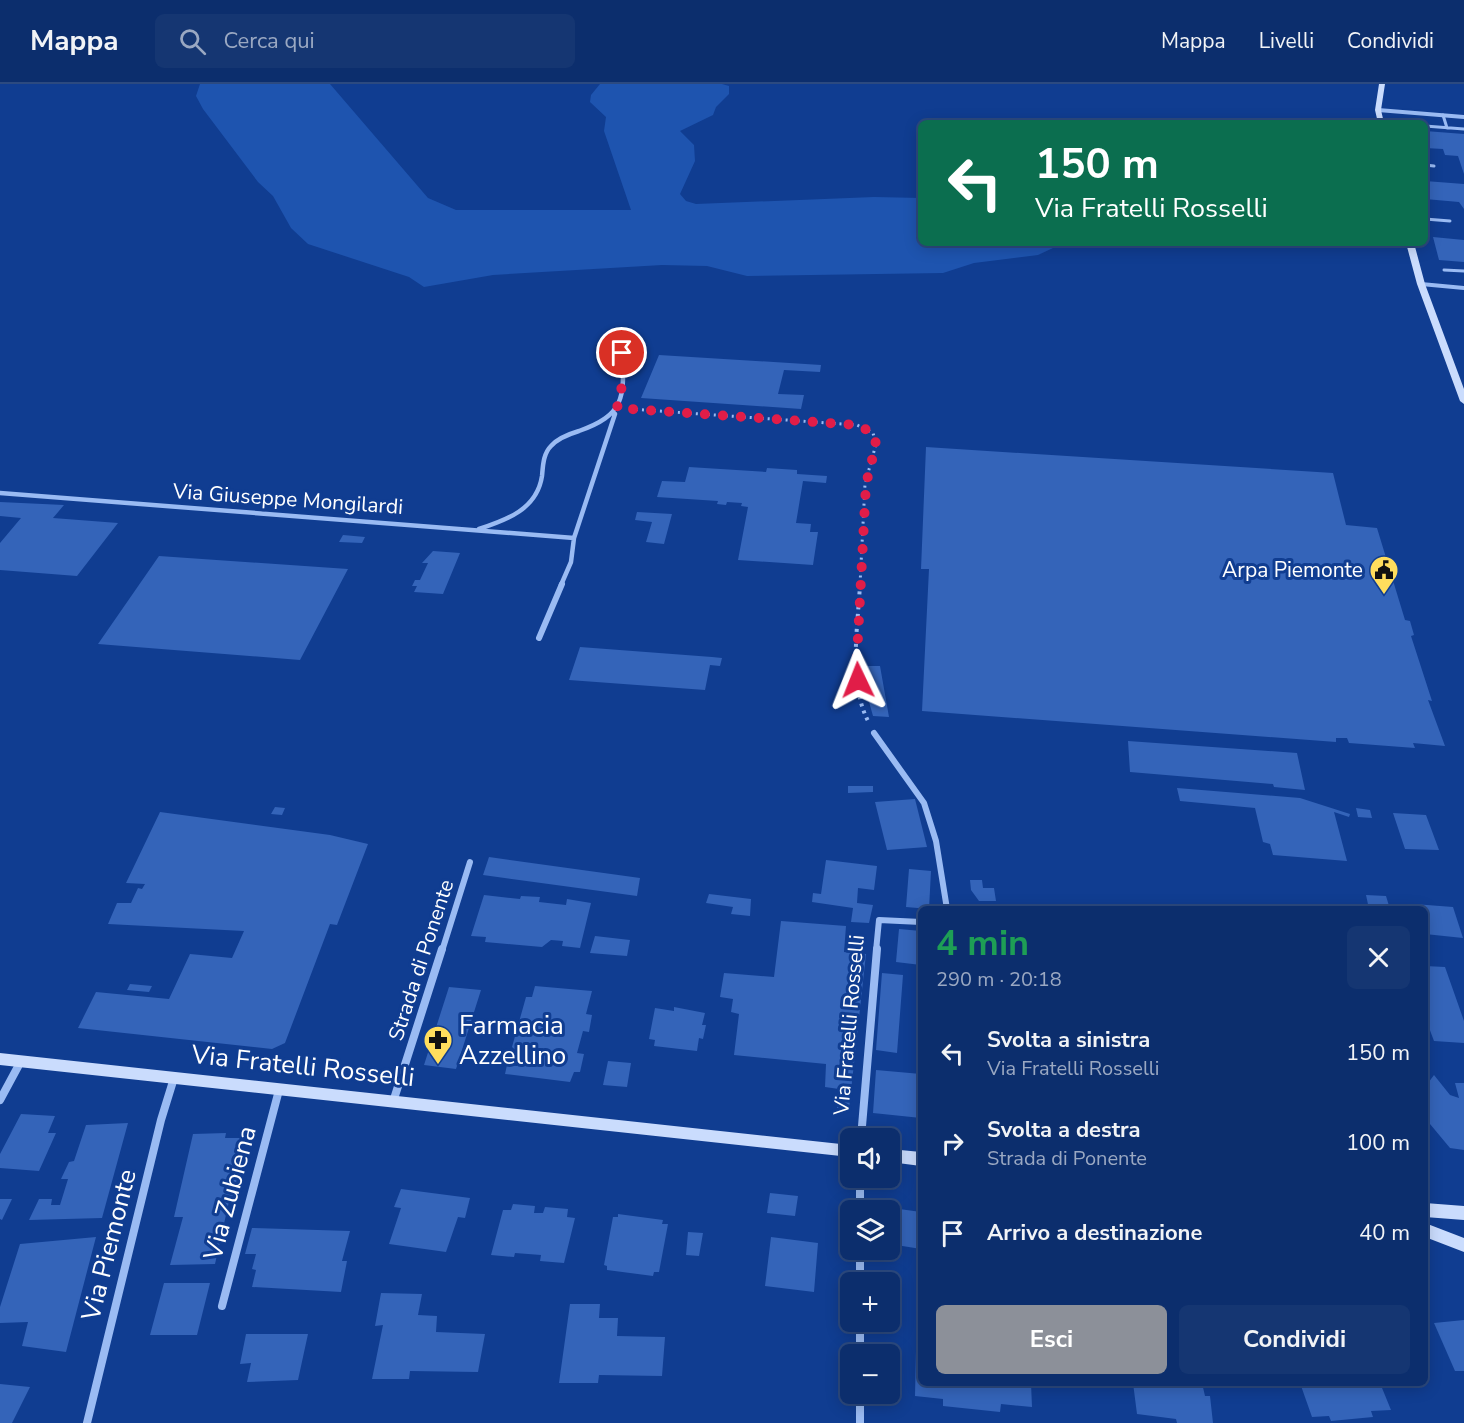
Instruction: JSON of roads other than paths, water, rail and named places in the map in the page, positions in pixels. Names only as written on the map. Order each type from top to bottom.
[{"type":"street","points":[[1380,120],[1378,110],[1382,84]]},
{"type":"street","points":[[1378,110],[1464,117]]},
{"type":"street","points":[[1411,246],[1421,284],[1464,401]]},
{"type":"street","points":[[1421,284],[1464,288]]},
{"type":"street","points":[[540,638],[571,562],[574,538],[616,411],[624,377],[622,353]]},
{"type":"street","points":[[473,530],[508,520],[527,507],[540,490],[548,449],[561,438],[605,422],[616,411]]},
{"type":"street","name":"Via Giuseppe Mongilardi","points":[[0,493],[574,538]]},
{"type":"street","points":[[874,733],[924,803],[936,841],[947,906]]},
{"type":"street","name":"Strada di Ponente","points":[[393,1102],[470,862]]},
{"type":"street","name":"Via Fratelli Rosselli","points":[[862,1128],[879,920],[918,922]]},
{"type":"street","name":"Via Fratelli Rosselli","points":[[0,1059],[840,1150]]},
{"type":"street","points":[[0,1100],[21,1061]]},
{"type":"street","name":"Via Piemonte","points":[[87,1423],[161,1120],[174,1078]]},
{"type":"street","name":"Via Zubiena","points":[[222,1306],[279,1090]]},
{"type":"street","points":[[900,1156],[918,1159]]},
{"type":"street","points":[[1428,1210],[1464,1213]]},
{"type":"street","points":[[1428,1231],[1464,1245]]},
{"type":"street","points":[[860,1404],[860,1423]]},
{"type":"lane","points":[[1443,115],[1447,128]]},
{"type":"lane","points":[[1428,126],[1464,129]]},
{"type":"lane","points":[[1428,165],[1434,166]]},
{"type":"lane","points":[[1428,219],[1450,221]]},
{"type":"lane","points":[[1444,270],[1464,271]]},
{"type":"place","name":"Arpa Piemonte","points":[[1384,596]]},
{"type":"place","name":"Farmacia Azzellino","points":[[438,1066]]}]
